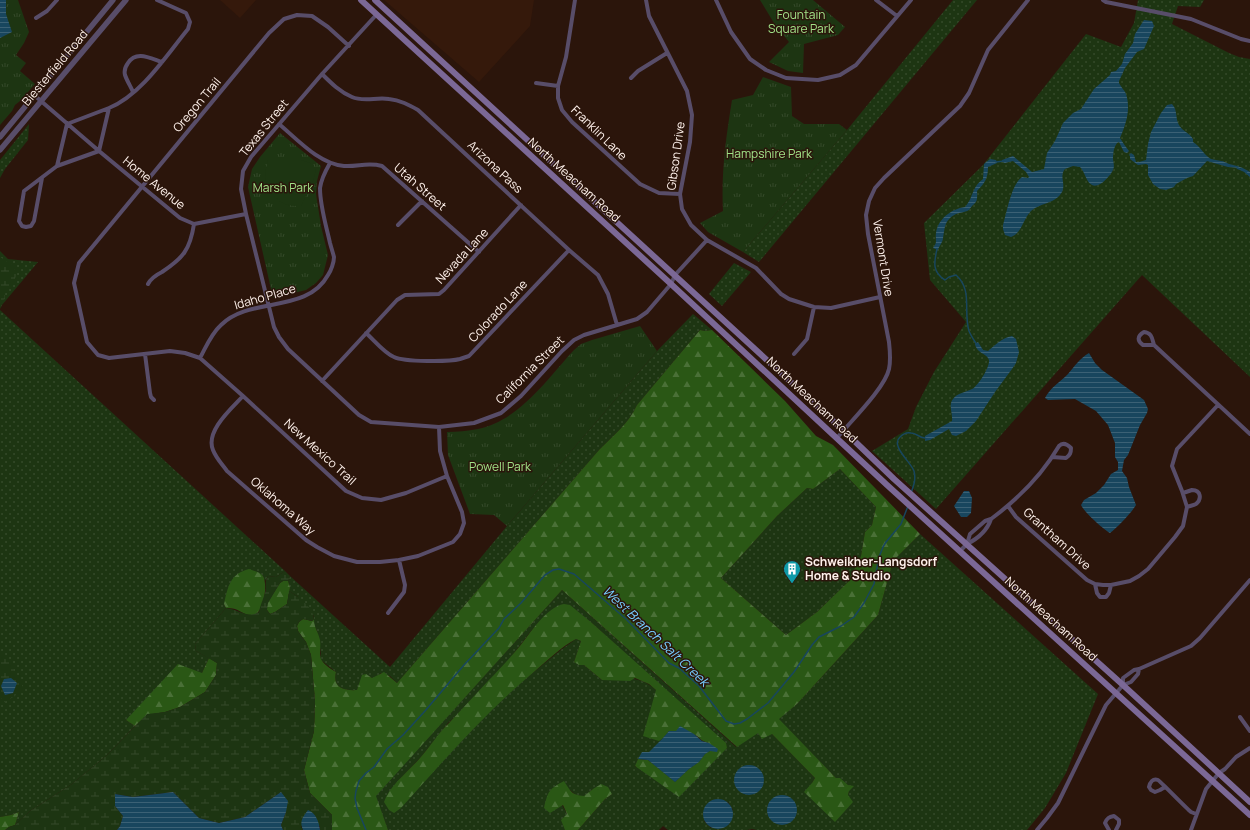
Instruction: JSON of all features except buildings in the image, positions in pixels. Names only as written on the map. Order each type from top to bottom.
[{"type":"main road","name":"North Meacham Road","points":[[362,0],[900,497],[1250,814]]},
{"type":"main road","name":"North Meacham Road","points":[[375,0],[843,430],[919,502],[1123,685],[1250,802]]},
{"type":"street","points":[[36,18],[47,11],[57,0]]},
{"type":"street","name":"Biesterfield Road","points":[[0,137],[113,0]]},
{"type":"street","name":"Biesterfield Road","points":[[0,150],[126,0]]},
{"type":"street","points":[[57,166],[66,124],[119,104],[145,82],[188,30],[190,22],[186,13],[157,0]]},
{"type":"street","name":"Franklin Lane","points":[[575,0],[566,57],[558,86],[558,98],[562,110],[572,122],[640,184],[659,193],[680,194]]},
{"type":"street","name":"Gibson Drive","points":[[646,0],[649,16],[687,91],[692,115],[690,142],[680,194],[682,209],[691,225],[706,240],[756,268],[781,294],[789,299],[814,307],[831,308],[880,297]]},
{"type":"street","points":[[716,0],[731,32],[750,59],[766,70],[786,78],[818,80],[840,74],[856,65],[911,0]]},
{"type":"street","points":[[876,0],[897,16]]},
{"type":"street","name":"Vermont Drive","points":[[837,438],[884,382],[889,370],[891,355],[889,342],[868,234],[866,215],[869,201],[875,188],[884,178],[960,106],[969,93],[988,50],[1028,0]]},
{"type":"street","points":[[1103,0],[1106,2],[1191,19],[1241,39],[1250,40]]},
{"type":"street","name":"Texas Street","points":[[322,381],[288,349],[274,327],[241,189],[243,171],[251,157],[279,124],[377,14]]},
{"type":"street","name":"Oregon Trail","points":[[145,354],[109,358],[98,355],[92,350],[87,342],[74,283],[79,263],[269,33],[284,19],[297,15],[312,16],[328,27],[348,46]]},
{"type":"street","points":[[631,78],[638,71],[667,53]]},
{"type":"street","points":[[133,92],[125,76],[125,69],[130,60],[136,56],[143,56],[162,62]]},
{"type":"street","name":"Arizona Pass","points":[[322,74],[337,89],[353,98],[388,98],[404,102],[418,110],[598,275],[608,294],[617,325]]},
{"type":"street","points":[[536,83],[558,86]]},
{"type":"street","name":"Home Avenue","points":[[34,95],[66,124],[180,218],[194,224]]},
{"type":"street","points":[[42,178],[34,221],[31,226],[26,228],[22,226],[19,221],[24,191],[57,166],[99,151],[109,108]]},
{"type":"street","name":"Utah Street","points":[[279,124],[318,157],[330,163],[344,166],[373,164],[382,166],[479,252]]},
{"type":"street","name":"Idaho Place","points":[[200,358],[212,334],[221,324],[231,317],[269,305],[298,299],[310,294],[320,286],[329,275],[334,259],[323,209],[320,187],[330,163]]},
{"type":"street","points":[[398,226],[422,201]]},
{"type":"street","name":"Nevada Lane","points":[[322,381],[397,300],[404,295],[439,294],[444,290],[521,205]]},
{"type":"street","points":[[148,284],[151,279],[176,262],[185,252],[192,237],[194,224],[246,214]]},
{"type":"street","name":"California Street","points":[[322,381],[359,415],[371,422],[439,427],[474,423],[501,413],[521,396],[574,340],[584,335],[637,319],[647,312],[671,284],[675,275],[706,240]]},
{"type":"street","name":"Colorado Lane","points":[[366,332],[394,358],[429,361],[459,359],[469,356],[569,250]]},
{"type":"street","points":[[794,354],[807,338],[814,307]]},
{"type":"street","points":[[1154,345],[1250,434]]},
{"type":"street","points":[[154,400],[150,394],[145,354],[170,351],[185,353],[200,358]]},
{"type":"street","name":"New Mexico Trail","points":[[200,358],[346,492],[362,498],[381,500],[406,493],[447,476]]},
{"type":"street","name":"Oklahoma Way","points":[[243,396],[215,428],[212,449],[227,471],[306,540],[334,556],[357,562],[399,560],[418,556],[453,542],[460,534],[464,524],[462,512],[447,476]]},
{"type":"street","name":"Grantham Drive","points":[[1008,506],[1022,522],[1084,577],[1096,584],[1111,585],[1130,581],[1148,569],[1183,526],[1187,508],[1183,493],[1172,466],[1177,450],[1218,405]]},
{"type":"street","points":[[439,427],[440,451],[447,476]]},
{"type":"street","points":[[967,544],[976,540],[989,525],[991,520],[1025,491],[1062,444],[1065,444],[1071,448],[1069,455],[1066,458],[1052,457]]},
{"type":"street","points":[[1183,493],[1192,490],[1196,491],[1201,496],[1200,500],[1196,504],[1187,508]]},
{"type":"street","points":[[960,552],[967,544],[970,534],[985,521],[991,520]]},
{"type":"street","points":[[388,612],[404,592],[405,585],[399,560]]},
{"type":"street","points":[[1123,685],[1123,678],[1134,670],[1191,646],[1200,638],[1250,580]]},
{"type":"street","name":"Grantham Drive","points":[[1096,584],[1097,593],[1100,597],[1106,597],[1109,593],[1111,585]]},
{"type":"street","points":[[1037,830],[1058,803],[1106,705],[1123,685],[1131,682],[1138,674],[1139,669]]},
{"type":"street","points":[[1240,717],[1250,731]]},
{"type":"street","points":[[1191,830],[1206,790],[1213,780],[1236,758],[1250,748]]},
{"type":"street","points":[[1165,787],[1190,812],[1196,814]]},
{"type":"street","points":[[1109,830],[1105,823],[1110,816],[1114,816],[1119,820],[1116,830]]},
{"type":"shaded area","points":[[220,0],[256,0],[240,18]]},
{"type":"shaded area","points":[[384,0],[534,0],[530,26],[479,82]]},
{"type":"green space","points":[[0,0],[18,0],[29,32],[16,55],[26,63],[20,71],[35,84],[15,105],[0,125]]},
{"type":"green space","name":"Fountain Square Park","points":[[760,0],[813,0],[845,27],[838,35],[804,44],[803,73],[788,71],[769,62],[789,42],[774,23]]},
{"type":"green space","points":[[953,0],[977,0],[759,262],[743,252],[847,130]]},
{"type":"green space","points":[[1138,0],[1204,0],[1200,7],[1178,6],[1172,24],[1229,53],[1250,59],[1250,377],[1142,275],[936,509],[872,451],[908,429],[916,407],[934,372],[966,322],[930,280],[924,223],[983,165],[1086,34],[1121,47],[1134,23]]},
{"type":"green space","name":"Hampshire Park","points":[[763,77],[791,87],[792,116],[804,124],[839,124],[847,130],[743,252],[708,232],[700,223],[723,211],[724,155],[732,100],[753,95]]},
{"type":"green space","points":[[29,124],[28,140],[5,169],[0,178],[0,160]]},
{"type":"green space","name":"Marsh Park","points":[[280,133],[321,166],[317,181],[316,194],[321,226],[328,255],[323,275],[316,283],[306,290],[273,298],[248,187],[252,169]]},
{"type":"green space","points":[[268,160],[301,160],[310,163],[316,170],[313,181],[301,206],[286,204],[267,190],[265,173]]},
{"type":"green space","points":[[0,251],[8,259],[38,262],[0,309]]},
{"type":"green space","points":[[0,257],[12,266],[17,274],[7,289],[5,299],[0,302]]},
{"type":"green space","points":[[734,263],[751,272],[722,306],[709,294]]},
{"type":"green space","points":[[0,310],[285,571],[276,577],[268,576],[265,581],[263,576],[224,604],[226,608],[195,644],[196,651],[209,658],[202,673],[126,720],[135,726],[107,755],[72,784],[30,811],[15,825],[19,812],[0,817]]},
{"type":"green space","points":[[693,314],[712,330],[700,330],[637,405],[630,418],[599,450],[397,683],[390,676],[381,673],[375,678],[369,676],[362,679],[357,690],[344,689],[337,685],[335,677],[336,672],[320,658],[321,653],[317,631],[314,625],[314,616],[297,596],[289,591],[290,587],[288,581],[290,576],[390,667],[507,526],[657,351]]},
{"type":"green space","name":"Powell Park","points":[[640,326],[657,351],[507,526],[494,515],[470,514],[448,455],[447,432],[478,429],[507,417],[532,397],[581,344]]},
{"type":"green space","points":[[700,330],[712,330],[785,401],[816,436],[833,445],[920,534],[893,561],[878,615],[797,704],[779,719],[836,778],[840,778],[848,785],[854,786],[849,791],[848,795],[853,802],[835,822],[804,792],[815,778],[772,734],[762,739],[758,733],[737,747],[562,590],[376,796],[388,830],[332,830],[332,815],[310,793],[304,770],[314,731],[315,701],[311,655],[306,642],[298,631],[297,626],[299,622],[303,619],[312,621],[314,619],[320,640],[320,658],[325,665],[336,672],[335,677],[337,685],[340,687],[348,690],[357,690],[362,675],[366,674],[372,678],[384,672],[397,683],[599,450],[630,418],[637,405]],"holes":[[[840,469],[876,507],[872,525],[865,532],[861,556],[848,582],[817,612],[786,635],[721,578],[777,516],[807,488],[813,489]]]},
{"type":"green space","points":[[840,469],[876,507],[872,525],[865,532],[861,556],[848,582],[817,612],[786,635],[721,578],[777,516],[807,488],[813,489]]},
{"type":"green space","points":[[920,534],[1098,694],[1066,773],[1045,808],[1027,830],[668,830],[663,826],[659,830],[578,830],[605,799],[612,794],[593,789],[584,797],[576,795],[570,790],[562,805],[567,814],[565,830],[388,830],[375,796],[562,590],[736,747],[758,732],[772,734],[815,778],[812,783],[848,795],[848,785],[836,778],[778,719],[797,704],[878,615],[893,561]],"holes":[[[546,615],[592,623],[727,748],[635,767],[638,759],[694,734],[656,690],[649,685],[631,679],[602,680],[584,665],[574,662],[581,641],[576,639],[519,684],[458,744],[400,779],[421,757],[448,723],[507,662],[531,631]],[[728,802],[733,810],[711,828],[704,821]]]},
{"type":"green space","points":[[249,569],[263,576],[265,585],[264,598],[260,610],[253,615],[226,608],[224,604],[231,582],[238,574]]},
{"type":"green space","points":[[285,571],[290,576],[288,581],[283,581],[280,583],[268,603],[267,610],[270,614],[287,604],[289,591],[305,603],[313,615],[314,619],[312,621],[303,619],[297,626],[298,631],[306,642],[311,655],[315,701],[314,731],[304,770],[310,793],[332,815],[332,830],[320,830],[320,826],[301,826],[303,830],[283,830],[281,825],[286,812],[281,792],[245,817],[219,823],[199,818],[173,792],[133,797],[115,794],[115,806],[123,816],[117,830],[5,830],[15,825],[30,811],[72,784],[107,755],[147,714],[165,712],[180,707],[205,692],[216,675],[217,663],[196,651],[195,644],[226,608],[247,614],[255,614],[259,612],[266,591],[268,576],[276,577]]},
{"type":"green space","points":[[283,581],[288,581],[290,587],[287,604],[270,614],[267,610],[267,603],[280,583]]},
{"type":"green space","points":[[564,604],[570,605],[592,623],[726,743],[727,748],[679,797],[635,766],[638,759],[648,760],[675,782],[710,751],[709,743],[697,736],[682,732],[669,731],[659,741],[643,736],[656,690],[649,684],[635,678],[630,681],[602,680],[584,665],[579,665],[574,662],[581,641],[576,639],[555,654],[499,703],[401,808],[394,813],[389,810],[384,802],[395,784],[420,758],[445,727],[508,660],[545,615],[557,606]]},
{"type":"green space","points":[[0,654],[10,663],[23,687],[15,696],[3,703],[0,695]]},
{"type":"green space","points":[[209,658],[217,663],[216,675],[205,692],[180,707],[165,712],[147,715],[135,726],[126,720],[178,664],[202,673]]},
{"type":"green space","points":[[564,781],[571,792],[576,794],[584,796],[601,784],[608,787],[612,794],[605,799],[578,830],[565,830],[561,820],[567,814],[563,805],[550,813],[544,808],[550,791]]},
{"type":"green space","points":[[19,812],[15,825],[5,830],[0,830],[0,817]]},
{"type":"water","points":[[0,0],[6,0],[6,14],[12,32],[0,38]]},
{"type":"water","points":[[1144,20],[1152,21],[1154,26],[1144,49],[1137,52],[1125,68],[1119,81],[1126,94],[1128,105],[1126,122],[1120,138],[1129,151],[1127,153],[1124,152],[1119,142],[1117,143],[1113,152],[1113,170],[1101,184],[1095,186],[1090,184],[1080,167],[1073,166],[1065,169],[1063,172],[1063,189],[1059,196],[1056,199],[1031,211],[1015,235],[1011,237],[1005,235],[1003,225],[1012,192],[1022,177],[1029,177],[1026,172],[1013,161],[1005,163],[1002,162],[1002,160],[1013,156],[1032,172],[1044,169],[1047,153],[1055,141],[1063,123],[1073,113],[1081,109],[1094,89],[1110,75],[1111,72],[1116,71],[1122,64],[1125,54],[1133,43],[1135,34]]},
{"type":"water","points":[[1172,104],[1174,106],[1180,127],[1192,137],[1193,142],[1206,155],[1211,159],[1223,161],[1245,169],[1250,172],[1250,177],[1240,168],[1228,167],[1207,161],[1193,176],[1176,184],[1174,187],[1166,190],[1160,189],[1153,184],[1148,175],[1148,165],[1138,165],[1130,159],[1129,155],[1131,153],[1134,155],[1136,162],[1146,160],[1151,132],[1167,105]]},
{"type":"water","points":[[990,159],[996,160],[997,163],[988,167],[986,180],[977,191],[976,202],[969,210],[956,214],[949,219],[944,231],[943,240],[938,250],[933,248],[936,242],[936,233],[939,223],[950,212],[965,207],[970,200],[974,189],[983,179],[984,164]]},
{"type":"water","points":[[1012,336],[1016,339],[1019,352],[1016,363],[976,421],[966,431],[956,436],[952,435],[949,429],[930,440],[925,441],[925,436],[952,421],[951,404],[953,399],[959,394],[972,389],[986,371],[989,360],[978,350],[975,344],[978,342],[983,350],[988,351],[1002,340]]},
{"type":"water","points":[[1089,353],[1095,363],[1102,370],[1144,400],[1148,409],[1128,455],[1124,460],[1122,471],[1127,478],[1136,505],[1124,520],[1110,533],[1094,520],[1081,505],[1084,500],[1096,493],[1104,485],[1111,474],[1118,470],[1118,462],[1115,457],[1115,443],[1108,425],[1096,411],[1075,399],[1048,400],[1045,398],[1052,388]]},
{"type":"water","points":[[964,491],[969,491],[972,498],[971,513],[967,517],[961,517],[954,506]]},
{"type":"water","points":[[11,678],[17,683],[13,693],[5,695],[1,686],[4,679]]},
{"type":"water","points":[[680,726],[694,734],[702,741],[709,743],[718,749],[717,752],[710,751],[705,754],[699,762],[675,782],[648,760],[638,759],[642,752],[649,752],[669,731],[676,731]]},
{"type":"water","points":[[749,765],[760,769],[764,780],[760,791],[749,795],[738,791],[734,780],[738,769]]},
{"type":"water","points":[[173,792],[199,818],[219,823],[245,817],[281,792],[288,801],[281,825],[283,830],[117,830],[123,816],[115,806],[115,794],[133,797]]},
{"type":"water","points":[[782,795],[788,796],[796,804],[796,816],[788,824],[782,825],[776,824],[768,816],[767,810],[768,804],[776,796]]},
{"type":"water","points":[[718,799],[729,803],[733,814],[729,825],[718,829],[707,825],[703,814],[707,803]]},
{"type":"water","points":[[308,810],[311,811],[317,818],[320,830],[303,830],[303,817]]},
{"type":"waterway","name":"West Branch Salt Creek","points":[[996,162],[1004,161]]},
{"type":"waterway","name":"West Branch Salt Creek","points":[[1237,168],[1250,176]]},
{"type":"waterway","name":"West Branch Salt Creek","points":[[937,249],[935,266],[938,274],[945,280],[956,275],[964,287],[966,294],[967,323],[969,331],[977,345]]},
{"type":"waterway","name":"West Branch Salt Creek","points":[[911,493],[915,477],[914,471],[899,449],[898,441],[902,435],[908,433],[913,433],[925,438]]},
{"type":"waterway","name":"West Branch Salt Creek","points":[[366,830],[357,808],[355,798],[359,781],[374,767],[387,749],[403,735],[425,711],[464,665],[499,628],[504,619],[521,603],[545,575],[553,570],[559,569],[574,574],[626,619],[669,663],[679,668],[699,686],[726,721],[734,724],[740,723],[768,703],[794,672],[819,637],[841,626],[854,617],[864,603],[874,584],[879,557],[883,547],[901,524],[908,506]]},
{"type":"place","name":"Schweikher-Langsdorf Home & Studio","points":[[792,584]]}]
